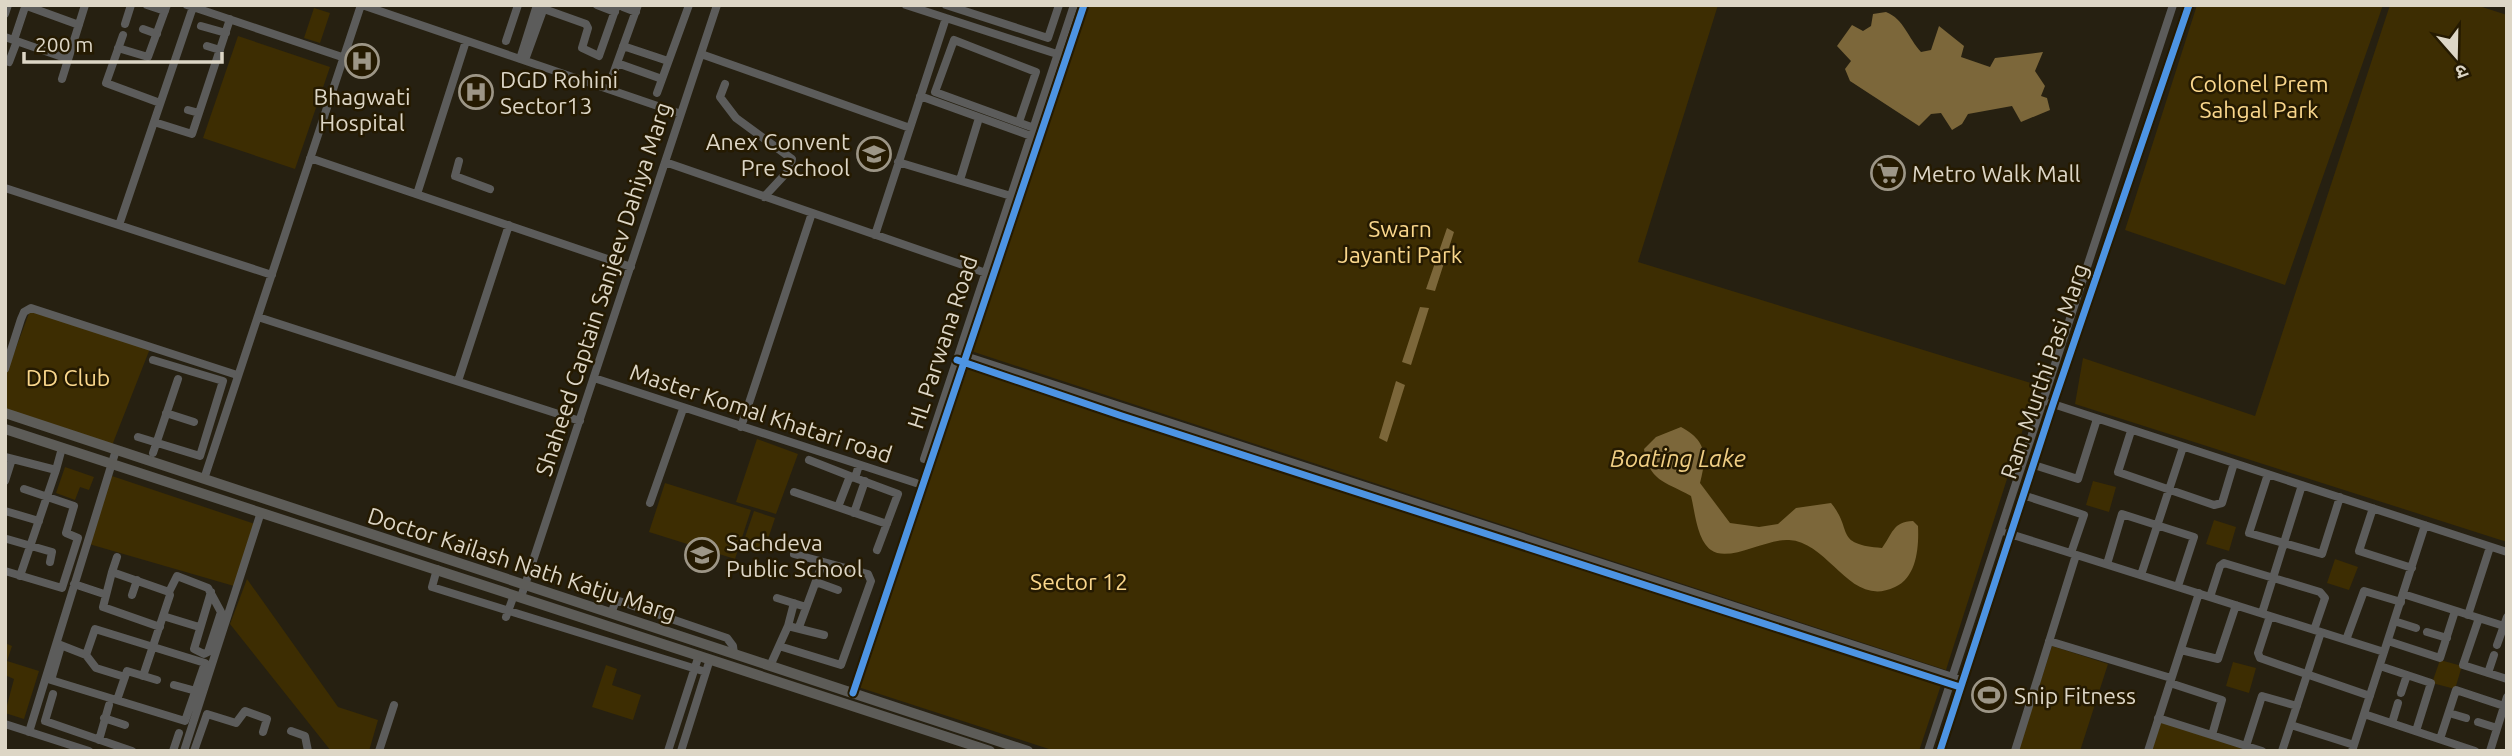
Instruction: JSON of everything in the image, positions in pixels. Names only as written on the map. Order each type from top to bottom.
[{"type":"main road","name":"Doctor Kailash Nath Katju Marg","points":[[5,413],[1028,751]]},
{"type":"main road","name":"Doctor Kailash Nath Katju Marg","points":[[5,429],[990,751]]},
{"type":"main road","points":[[920,729],[924,718]]},
{"type":"street","points":[[5,14],[8,5]]},
{"type":"street","points":[[62,79],[85,5]]},
{"type":"street","points":[[125,24],[131,5]]},
{"type":"street","points":[[118,48],[146,58],[166,8],[147,5]]},
{"type":"street","points":[[204,479],[342,65],[341,57],[362,5],[681,114]]},
{"type":"street","points":[[506,41],[518,5]]},
{"type":"street","points":[[597,5],[637,9],[612,77]]},
{"type":"street","points":[[657,93],[689,5]]},
{"type":"street","points":[[906,5],[1062,56]]},
{"type":"street","points":[[946,5],[959,7],[1062,43]]},
{"type":"street","points":[[1048,38],[1059,5]]},
{"type":"street","name":"HL Parwana Road","points":[[850,692],[916,483],[961,358],[1032,132],[1062,56],[1062,43],[1074,5]]},
{"type":"street","points":[[850,692],[1062,56],[1084,5]]},
{"type":"street","name":"Ram Murthi Pasi Marg","points":[[1928,751],[2173,5]]},
{"type":"street","name":"Ram Murthi Pasi Marg","points":[[1940,751],[2053,404],[2189,5]]},
{"type":"street","points":[[9,62],[12,40],[25,6],[79,25]]},
{"type":"street","points":[[119,225],[190,6],[341,57]]},
{"type":"street","name":"Shaheed Captain Sanjeev Dahiya Marg","points":[[507,614],[525,585],[701,54],[714,6]]},
{"type":"street","points":[[522,59],[542,7],[586,24],[588,28],[582,48],[599,56],[618,8]]},
{"type":"street","points":[[875,235],[946,18]]},
{"type":"street","points":[[154,122],[191,135],[230,19]]},
{"type":"street","points":[[201,26],[226,33]]},
{"type":"street","points":[[143,29],[157,34]]},
{"type":"street","points":[[123,35],[106,83],[160,103]]},
{"type":"street","points":[[12,40],[68,59]]},
{"type":"street","points":[[1019,122],[1036,72],[954,40],[935,92],[1019,122],[1032,132]]},
{"type":"street","points":[[417,194],[466,41]]},
{"type":"street","points":[[207,46],[220,50]]},
{"type":"street","points":[[624,46],[668,61]]},
{"type":"street","points":[[701,54],[910,128]]},
{"type":"street","points":[[617,63],[662,79]]},
{"type":"street","points":[[200,80],[209,83]]},
{"type":"street","points":[[725,84],[720,97],[728,111],[792,159],[790,169],[764,197]]},
{"type":"street","points":[[920,96],[1032,132]]},
{"type":"street","points":[[188,110],[199,113]]},
{"type":"street","points":[[960,180],[979,117]]},
{"type":"street","points":[[310,158],[631,267]]},
{"type":"street","points":[[459,162],[455,176],[490,189]]},
{"type":"street","points":[[665,162],[986,273]]},
{"type":"street","points":[[898,162],[1011,196]]},
{"type":"street","points":[[5,188],[272,275]]},
{"type":"street","points":[[741,427],[812,213]]},
{"type":"street","points":[[458,381],[509,225]]},
{"type":"street","points":[[5,369],[20,318],[32,308],[237,375]]},
{"type":"street","points":[[258,317],[580,421]]},
{"type":"street","points":[[961,358],[1961,683]]},
{"type":"street","points":[[138,437],[200,456],[223,381],[153,360]]},
{"type":"street","name":"Master Komal Khatari road","points":[[594,378],[916,483]]},
{"type":"street","points":[[153,453],[178,379]]},
{"type":"street","points":[[2043,401],[2507,552]]},
{"type":"street","points":[[650,503],[683,409]]},
{"type":"street","points":[[166,414],[194,422]]},
{"type":"street","points":[[2034,465],[2078,479],[2097,419]]},
{"type":"street","points":[[2131,431],[2118,472],[2219,505],[2234,463]]},
{"type":"street","points":[[2141,575],[2183,447]]},
{"type":"street","points":[[20,576],[62,448]]},
{"type":"street","points":[[86,655],[95,629],[205,663],[186,721],[113,703],[51,680],[74,584],[116,450]]},
{"type":"street","points":[[5,481],[9,458],[56,470]]},
{"type":"street","points":[[809,460],[898,494],[877,550]]},
{"type":"street","points":[[838,507],[859,465]]},
{"type":"street","points":[[2268,474],[2249,533],[2322,554],[2340,497]]},
{"type":"street","points":[[855,513],[865,481]]},
{"type":"street","points":[[2302,485],[2273,578],[2259,656],[2370,696]]},
{"type":"street","points":[[5,571],[60,588],[64,586],[78,538],[66,533],[74,506],[24,489]]},
{"type":"street","points":[[794,492],[887,524]]},
{"type":"street","points":[[2015,751],[2084,515],[2023,495]]},
{"type":"street","points":[[2373,508],[2359,551],[2412,568]]},
{"type":"street","points":[[5,511],[38,521]]},
{"type":"street","points":[[184,751],[261,512]]},
{"type":"street","points":[[2107,564],[2122,514],[2157,524],[2194,537],[2178,586]]},
{"type":"street","points":[[2291,724],[2353,748],[2425,525]]},
{"type":"street","points":[[2000,531],[2384,652]]},
{"type":"street","points":[[7,539],[52,552],[50,562]]},
{"type":"street","points":[[2468,615],[2490,547]]},
{"type":"street","points":[[779,646],[841,665],[870,577],[794,554]]},
{"type":"street","points":[[117,557],[104,594],[102,604],[105,609],[160,627]]},
{"type":"street","points":[[799,627],[823,562]]},
{"type":"street","points":[[2210,597],[2222,563],[2324,594],[2307,675],[2283,751]]},
{"type":"street","points":[[437,569],[432,587],[507,614],[706,672]]},
{"type":"street","points":[[112,572],[169,592]]},
{"type":"street","points":[[143,676],[169,592],[177,576],[208,588],[211,592],[221,612],[208,652],[204,654],[194,649],[211,592]]},
{"type":"street","points":[[132,595],[137,580]]},
{"type":"street","points":[[816,582],[838,590]]},
{"type":"street","points":[[74,584],[104,594]]},
{"type":"street","points":[[2346,640],[2364,591],[2455,611],[2505,627]]},
{"type":"street","points":[[2148,751],[2199,593]]},
{"type":"street","points":[[777,598],[806,607]]},
{"type":"street","points":[[770,666],[788,626],[794,604]]},
{"type":"street","points":[[2181,650],[2218,659],[2236,605]]},
{"type":"street","points":[[2388,641],[2440,658],[2455,611]]},
{"type":"street","points":[[163,616],[199,627]]},
{"type":"street","points":[[2497,645],[2507,617]]},
{"type":"street","points":[[2479,618],[2463,665],[2507,679]]},
{"type":"street","points":[[2394,621],[2416,628]]},
{"type":"street","points":[[788,626],[824,635]]},
{"type":"street","points":[[2427,632],[2446,638]]},
{"type":"street","points":[[2049,641],[2222,700],[2212,735]]},
{"type":"street","points":[[59,644],[86,655],[96,668],[125,677]]},
{"type":"street","points":[[29,732],[59,644]]},
{"type":"street","points":[[668,751],[699,655]]},
{"type":"street","points":[[2488,673],[2494,655]]},
{"type":"street","points":[[681,751],[710,659]]},
{"type":"street","points":[[2380,666],[2431,683],[2416,731]]},
{"type":"street","points":[[99,740],[104,718],[127,671],[157,680]]},
{"type":"street","points":[[2401,693],[2407,675]]},
{"type":"street","points":[[174,685],[196,691]]},
{"type":"street","points":[[2440,739],[2456,690],[2506,703],[2490,751]]},
{"type":"street","points":[[53,694],[45,721],[132,751]]},
{"type":"street","points":[[2246,746],[2262,696],[2297,706]]},
{"type":"street","points":[[2392,723],[2398,703]]},
{"type":"street","points":[[379,751],[394,705]]},
{"type":"street","points":[[194,751],[207,714],[236,723],[245,711],[267,719],[263,732]]},
{"type":"street","points":[[2448,713],[2466,718]]},
{"type":"street","points":[[2364,714],[2475,751]]},
{"type":"street","points":[[104,718],[125,725]]},
{"type":"street","points":[[2158,718],[2262,751]]},
{"type":"street","points":[[2478,722],[2497,728]]},
{"type":"street","points":[[5,724],[89,751]]},
{"type":"street","points":[[292,731],[305,736],[310,750]]},
{"type":"street","points":[[173,751],[179,733]]},
{"type":"green space","name":"Swarn Jayanti Park","points":[[1087,5],[1718,5],[1638,262],[2037,385],[1946,670],[971,351]]},
{"type":"green space","name":"Colonel Prem Sahgal Park","points":[[2197,5],[2383,5],[2285,285],[2125,230]]},
{"type":"green space","points":[[2390,5],[2476,5],[2507,15],[2507,542],[2075,404],[2083,358],[2255,416]]},
{"type":"green space","points":[[314,8],[330,13],[320,43],[304,38]]},
{"type":"green space","points":[[238,36],[330,67],[295,169],[203,138]]},
{"type":"green space","name":"DD Club","points":[[31,308],[151,346],[111,448],[5,413],[5,377]]},
{"type":"green space","name":"Sector 12","points":[[964,367],[1942,682],[1919,751],[1055,751],[858,687]]},
{"type":"green space","points":[[757,439],[798,454],[776,514],[736,502]]},
{"type":"green space","points":[[65,467],[94,477],[89,490],[80,487],[75,500],[56,493]]},
{"type":"green space","points":[[109,475],[255,524],[234,586],[89,544]]},
{"type":"green space","points":[[2093,481],[2116,487],[2109,512],[2086,505]]},
{"type":"green space","points":[[665,483],[751,510],[735,559],[649,532]]},
{"type":"green space","points":[[754,511],[775,518],[763,554],[742,546]]},
{"type":"green space","points":[[2214,520],[2236,527],[2229,551],[2206,544]]},
{"type":"green space","points":[[2335,559],[2358,567],[2349,590],[2327,583]]},
{"type":"green space","points":[[247,579],[338,707],[378,720],[369,751],[331,751],[230,624]]},
{"type":"green space","points":[[5,643],[12,646],[7,661],[39,671],[24,719],[5,713],[14,679],[5,675]]},
{"type":"green space","points":[[2052,646],[2108,664],[2080,751],[2018,751]]},
{"type":"green space","points":[[2440,660],[2462,666],[2455,689],[2432,683]]},
{"type":"green space","points":[[2233,662],[2256,668],[2249,693],[2226,686]]},
{"type":"green space","points":[[606,665],[617,669],[612,685],[641,695],[633,720],[592,707]]},
{"type":"green space","points":[[2161,722],[2249,751],[2151,751]]},
{"type":"water","points":[[1886,12],[1902,24],[1921,52],[1931,50],[1939,26],[1964,46],[1961,57],[1990,67],[1995,58],[2043,52],[2035,71],[2045,86],[2041,96],[2047,98],[2050,110],[2021,122],[2012,106],[1968,114],[1962,124],[1952,130],[1941,113],[1931,114],[1919,126],[1850,81],[1845,69],[1851,61],[1837,46],[1852,25],[1863,31],[1871,26],[1873,14]]},
{"type":"water","points":[[1447,228],[1454,232],[1435,291],[1426,289]]},
{"type":"water","points":[[1420,307],[1429,308],[1411,365],[1402,362]]},
{"type":"water","points":[[1396,381],[1405,385],[1387,442],[1379,438]]},
{"type":"water","name":"Boating Lake","points":[[1681,427],[1690,432],[1700,444],[1704,465],[1700,483],[1730,523],[1759,527],[1778,524],[1796,508],[1831,503],[1850,539],[1867,546],[1882,548],[1897,526],[1913,521],[1918,526],[1918,543],[1915,561],[1908,576],[1895,587],[1879,591],[1865,589],[1852,582],[1817,551],[1803,543],[1789,540],[1728,554],[1711,550],[1700,533],[1691,496],[1659,479],[1646,460],[1644,449],[1656,437]]},
{"type":"cycle path","points":[[853,693],[1084,5]]},
{"type":"cycle path","points":[[1940,751],[2053,404],[2189,5]]},
{"type":"cycle path","points":[[957,360],[1960,687]]},
{"type":"place","name":"Bhagwati Hospital","points":[[362,61]]},
{"type":"place","name":"DGD Rohini Sector13","points":[[476,92]]},
{"type":"place","name":"Anex Convent Pre School","points":[[874,154]]},
{"type":"place","name":"Metro Walk Mall","points":[[1888,173]]},
{"type":"place","name":"Sachdeva Public School","points":[[702,555]]},
{"type":"place","name":"Snip Fitness","points":[[1989,695]]}]
